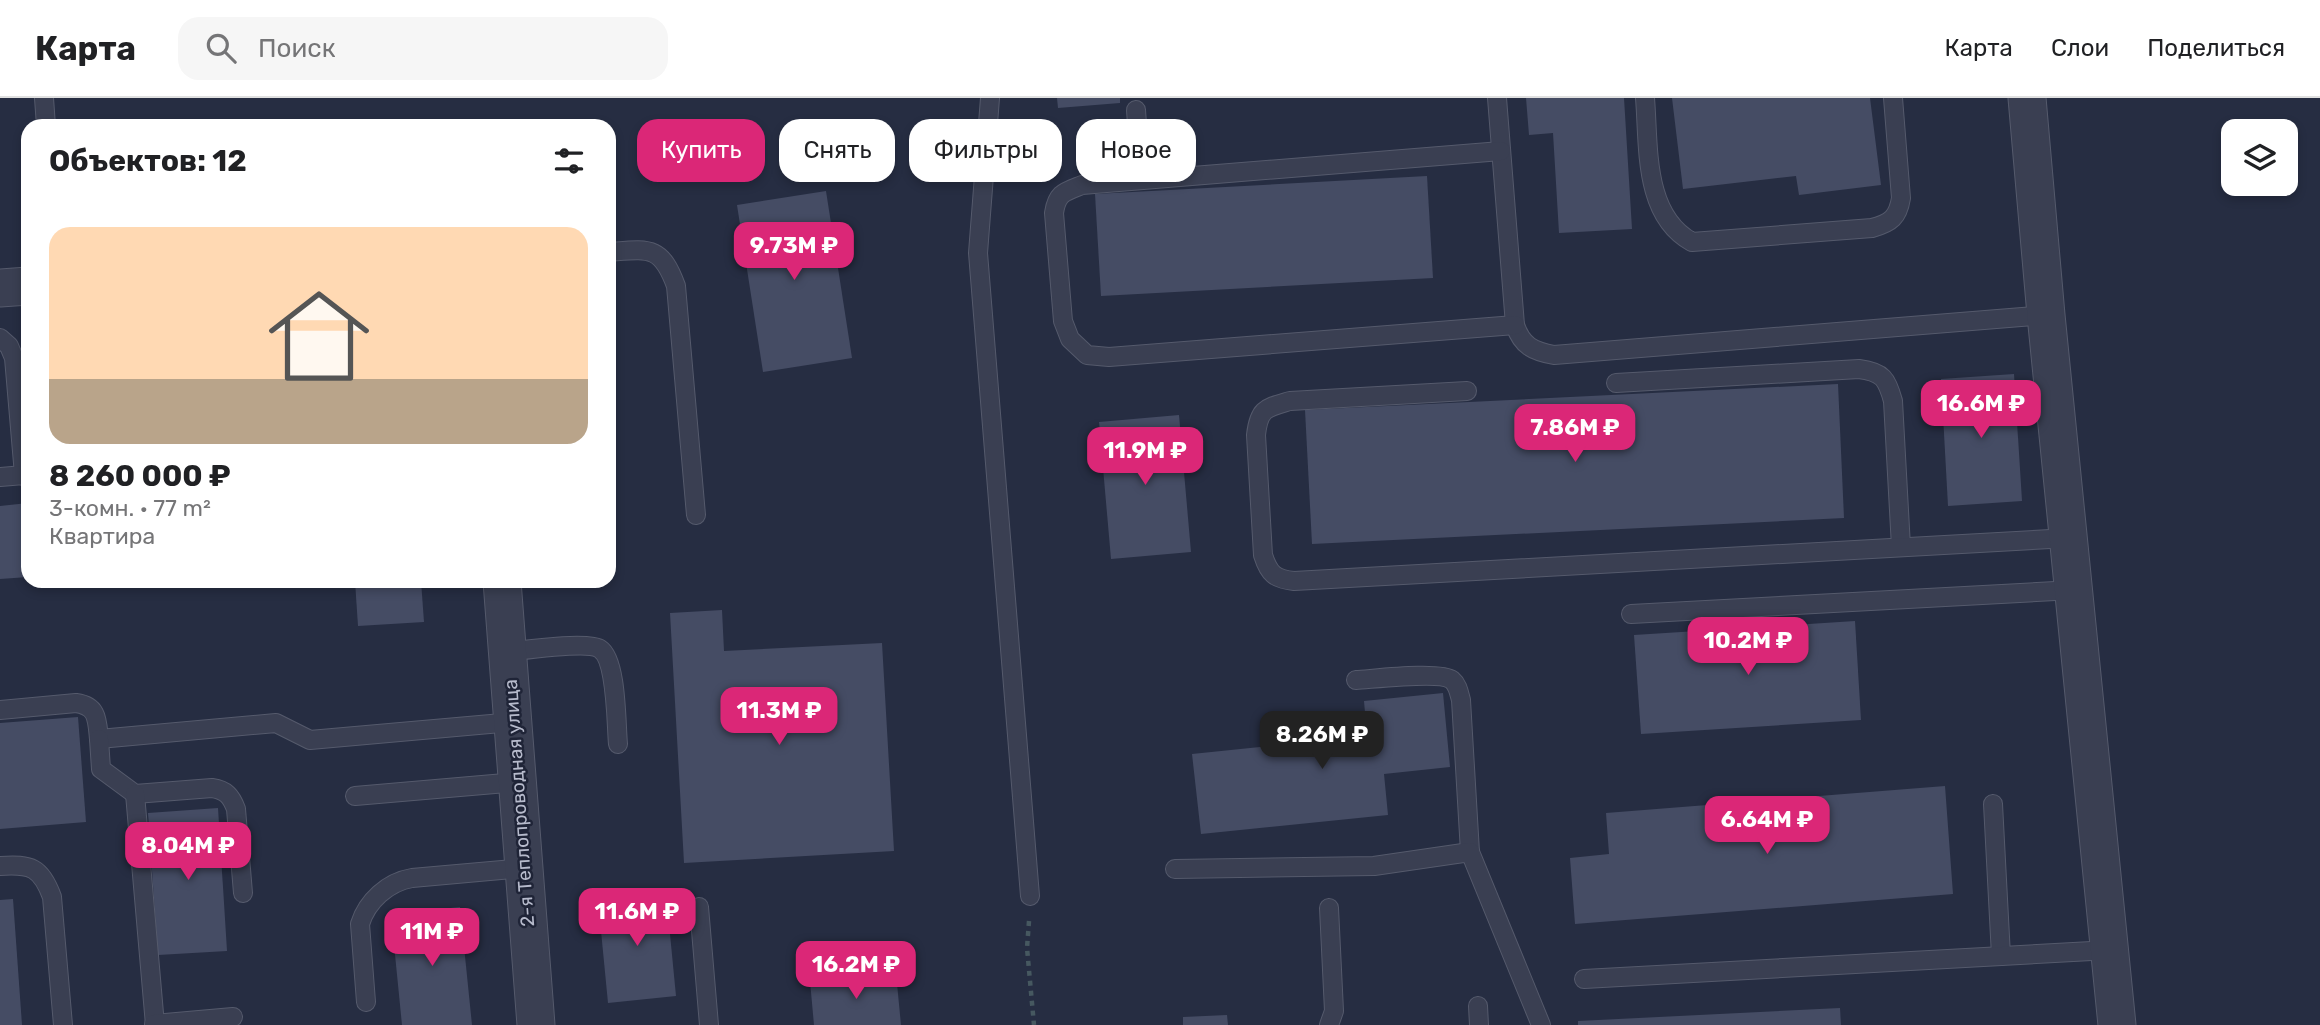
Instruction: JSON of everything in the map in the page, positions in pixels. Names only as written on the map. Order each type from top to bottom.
[{"type":"street","points":[[2027,98],[2117,1025]]},
{"type":"street","points":[[0,288],[21,286]]},
{"type":"street","name":"2-я Теплопроводная улица","points":[[502,588],[536,1025]]},
{"type":"lane","points":[[44,98],[46,119]]},
{"type":"lane","points":[[990,98],[978,253],[1031,896]]},
{"type":"lane","points":[[1497,98],[1515,325],[1520,339],[1533,351],[1554,355],[2046,315]]},
{"type":"lane","points":[[1645,98],[1654,192],[1681,236],[1692,242],[1707,242],[1872,228],[1888,224],[1899,213],[1901,198],[1893,98]]},
{"type":"lane","points":[[1136,110],[1137,119]]},
{"type":"lane","points":[[1196,176],[1501,151]]},
{"type":"lane","points":[[1118,182],[1082,185],[1064,191],[1056,201],[1054,214],[1063,321],[1070,339],[1087,355],[1109,357],[1515,325]]},
{"type":"lane","points":[[616,252],[638,250],[656,253],[669,267],[676,286],[696,515]]},
{"type":"lane","points":[[0,338],[9,346],[14,359],[21,428]]},
{"type":"lane","points":[[1616,383],[1859,369],[1875,371],[1888,383],[1893,401],[1901,547]]},
{"type":"lane","points":[[1466,391],[1290,401],[1267,408],[1258,419],[1256,435],[1263,555],[1268,571],[1278,579],[1294,581],[2069,538]]},
{"type":"lane","points":[[0,477],[21,477]]},
{"type":"lane","points":[[1631,614],[2074,590]]},
{"type":"lane","points":[[507,652],[585,645],[599,648],[607,657],[612,670],[618,744]]},
{"type":"lane","points":[[1356,680],[1434,676],[1449,678],[1457,685],[1461,700],[1470,852],[1541,1025]]},
{"type":"lane","points":[[0,710],[87,704],[97,721],[102,769],[135,794],[222,789],[232,798],[236,809],[243,893]]},
{"type":"lane","points":[[99,739],[276,723],[310,740],[513,722]]},
{"type":"lane","points":[[355,796],[517,782]]},
{"type":"lane","points":[[135,794],[155,1025],[233,1017]]},
{"type":"lane","points":[[1993,804],[2001,956]]},
{"type":"lane","points":[[1175,869],[1374,866],[1470,852]]},
{"type":"lane","points":[[0,866],[34,868],[46,880],[52,897],[63,1025]]},
{"type":"lane","points":[[366,1002],[359,924],[362,916],[389,885],[412,878],[524,868]]},
{"type":"lane","points":[[699,906],[709,1025]]},
{"type":"lane","points":[[1329,908],[1334,1011],[1329,1025]]},
{"type":"lane","points":[[1584,979],[2110,950]]},
{"type":"lane","points":[[1478,1006],[1479,1025]]},
{"type":"path","points":[[1031,896],[1027,947],[1034,1025]]},
{"type":"building","points":[[1057,98],[1120,98],[1120,103],[1058,108]]},
{"type":"building","points":[[1526,98],[1624,98],[1632,229],[1559,233],[1553,133],[1529,135]]},
{"type":"building","points":[[1672,98],[1870,98],[1881,185],[1799,195],[1796,176],[1683,189]]},
{"type":"building","points":[[1427,176],[1433,278],[1101,296],[1095,194]]},
{"type":"building","points":[[826,191],[852,358],[763,372],[737,205]]},
{"type":"building","points":[[2014,374],[2022,501],[1948,506],[1941,379]]},
{"type":"building","points":[[1838,384],[1844,518],[1312,544],[1305,410]]},
{"type":"building","points":[[1179,415],[1191,552],[1111,559],[1099,422]]},
{"type":"building","points":[[21,504],[21,578],[0,579],[0,506]]},
{"type":"building","points":[[355,588],[422,588],[424,622],[358,626]]},
{"type":"building","points":[[722,610],[724,651],[882,643],[894,851],[684,863],[670,613]]},
{"type":"building","points":[[1855,621],[1861,720],[1641,734],[1634,635]]},
{"type":"building","points":[[1443,693],[1450,767],[1384,774],[1388,815],[1201,834],[1192,754],[1367,736],[1364,701]]},
{"type":"building","points":[[78,717],[86,822],[0,829],[0,723]]},
{"type":"building","points":[[1945,786],[1953,894],[1575,924],[1570,858],[1609,854],[1606,813]]},
{"type":"building","points":[[218,808],[227,951],[158,955],[148,813]]},
{"type":"building","points":[[666,893],[676,996],[608,1003],[598,900]]},
{"type":"building","points":[[13,899],[22,1025],[0,1025],[0,900]]},
{"type":"building","points":[[460,907],[472,1025],[402,1025],[391,914]]},
{"type":"building","points":[[896,973],[901,1025],[814,1025],[810,981]]},
{"type":"building","points":[[1840,1008],[1841,1025],[1578,1025],[1578,1021]]},
{"type":"building","points":[[1227,1015],[1228,1025],[1183,1025],[1183,1017]]}]
